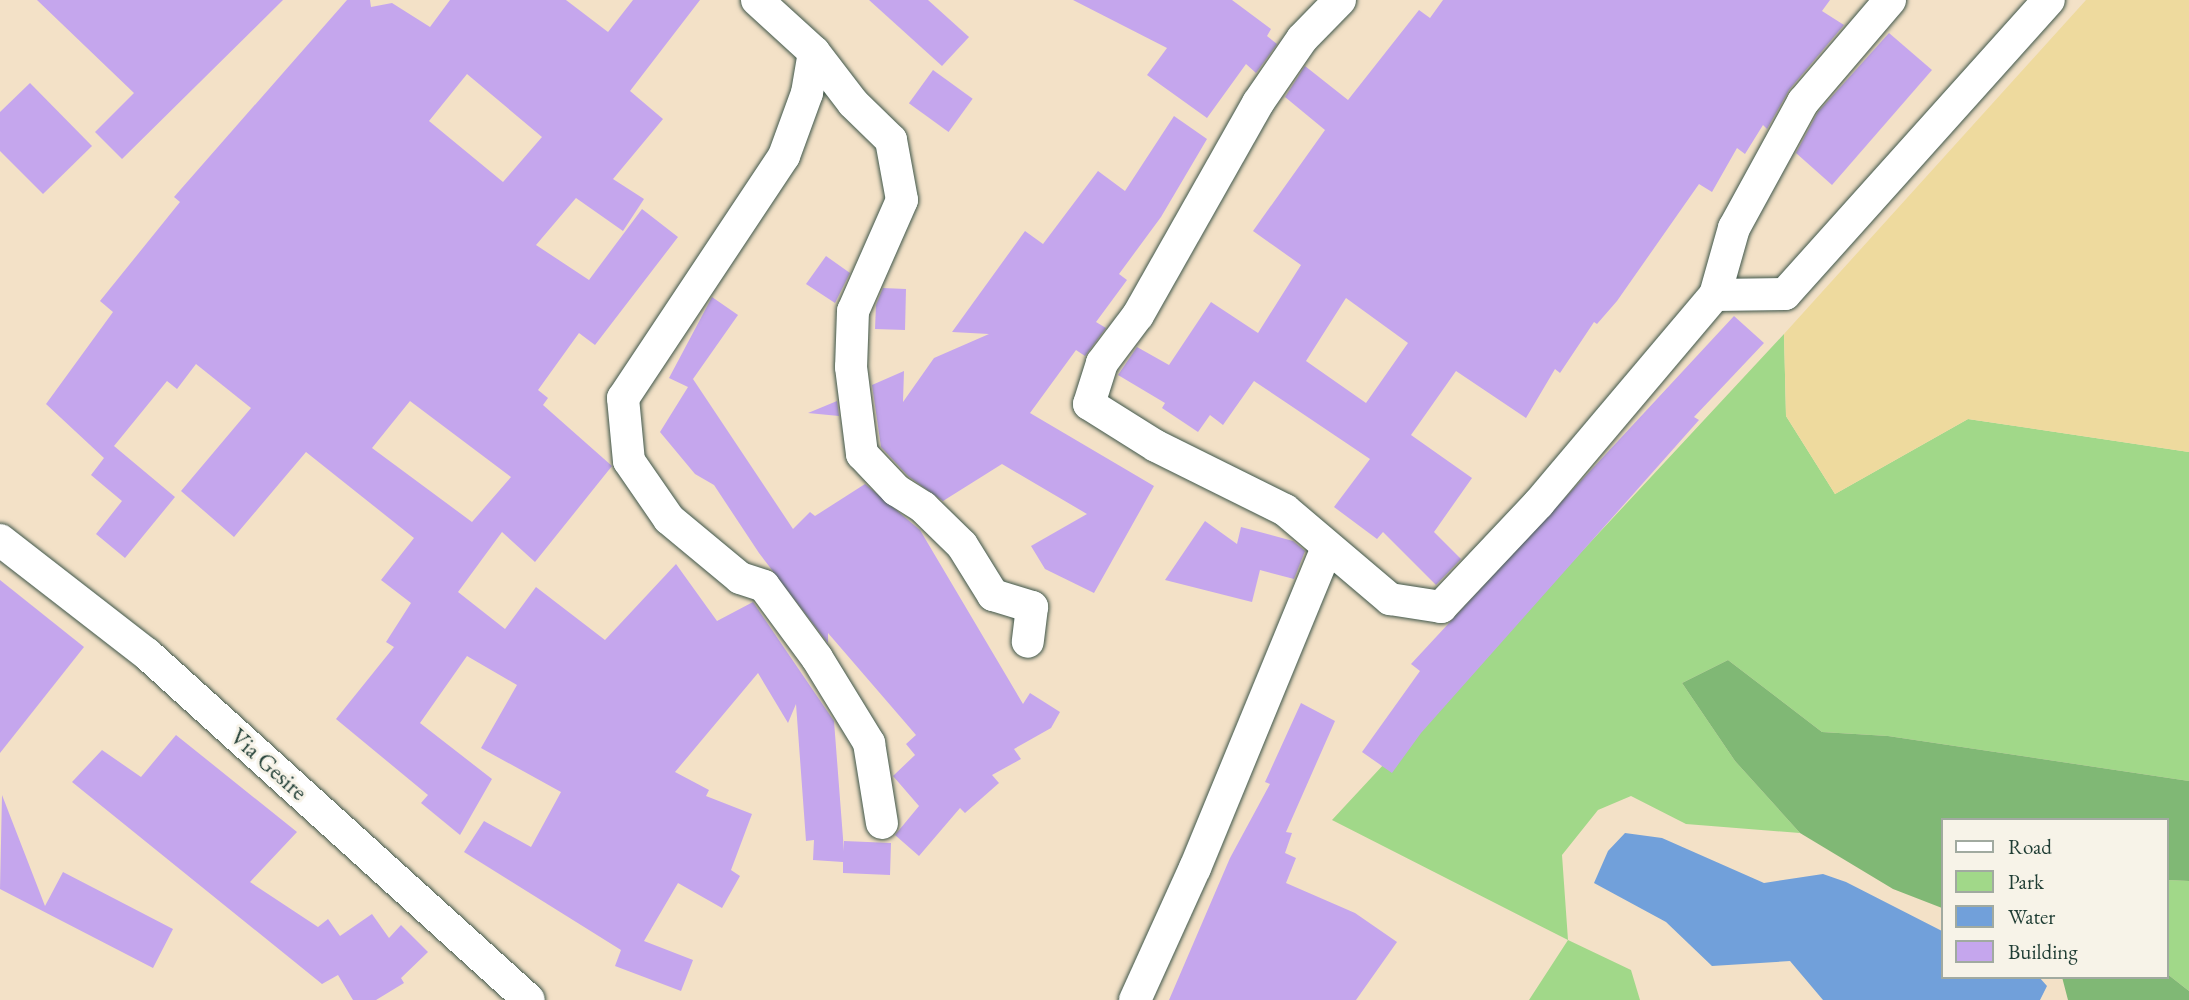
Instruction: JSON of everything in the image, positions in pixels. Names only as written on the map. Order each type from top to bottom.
[{"type":"street","points":[[757,0],[814,52],[853,103],[891,140],[902,200],[853,312],[851,367],[862,454],[896,490],[923,507],[962,545],[993,595],[1031,607],[1028,642]]},
{"type":"street","points":[[1340,0],[1302,38],[1258,103],[1138,315],[1102,363],[1089,404],[1156,446],[1285,510],[1390,599],[1441,607],[1539,503],[1715,295],[1734,228],[1803,102],[1890,0]]},
{"type":"street","points":[[1715,295],[1785,294],[2049,0]]},
{"type":"street","points":[[814,52],[807,93],[784,156],[623,398],[624,411],[629,461],[669,519],[740,578],[764,586],[823,669],[869,743],[882,823]]},
{"type":"street","name":"Via Gesire","points":[[0,540],[147,654],[529,1000]]},
{"type":"street","points":[[1135,1000],[1195,868],[1327,547]]},
{"type":"green space","points":[[1784,334],[1786,416],[1835,494],[1968,419],[2189,452],[2189,781],[1888,736],[1822,732],[1728,660],[1682,683],[1735,761],[1800,833],[1686,824],[1631,796],[1598,810],[1562,855],[1568,940],[1332,820]]},
{"type":"green space","points":[[1728,660],[1822,732],[1888,736],[2189,781],[2189,881],[2168,880],[2168,818],[1940,818],[1940,907],[1893,889],[1800,833],[1735,761],[1682,683]]},
{"type":"green space","points":[[2168,880],[2189,881],[2189,991],[2168,975]]},
{"type":"green space","points":[[1568,940],[1631,970],[1640,1000],[1529,1000]]},
{"type":"green space","points":[[2168,975],[2189,991],[2189,1000],[2068,1000],[2063,979],[2168,979]]},
{"type":"sand","points":[[2086,0],[2189,0],[2189,452],[1968,419],[1835,494],[1786,416],[1784,334]]},
{"type":"water","points":[[1625,833],[1662,838],[1764,883],[1823,874],[1846,882],[1940,930],[1940,979],[2041,979],[2047,986],[2040,1000],[1823,1000],[1790,961],[1712,966],[1666,922],[1594,883],[1608,851]]},
{"type":"building","points":[[37,0],[283,0],[122,159],[95,132],[134,93]]},
{"type":"building","points":[[347,0],[370,0],[371,7],[392,3],[430,27],[450,0],[566,0],[608,32],[633,0],[700,0],[630,91],[663,119],[613,179],[644,199],[623,231],[576,198],[536,245],[589,280],[642,209],[678,237],[595,345],[579,333],[538,390],[548,398],[543,405],[612,466],[535,562],[502,532],[458,592],[505,629],[536,587],[605,640],[676,564],[717,621],[753,602],[834,721],[844,851],[844,841],[891,843],[890,875],[843,873],[843,862],[813,860],[814,840],[806,841],[796,704],[788,723],[758,673],[675,772],[709,790],[706,796],[752,814],[731,870],[740,876],[722,908],[678,883],[644,941],[693,960],[681,991],[615,966],[621,950],[464,852],[484,821],[531,847],[561,792],[481,748],[517,685],[467,656],[420,723],[492,779],[460,835],[421,803],[428,795],[336,719],[394,647],[386,642],[411,603],[381,580],[414,538],[306,452],[234,537],[181,491],[251,408],[196,364],[177,389],[167,381],[114,446],[175,497],[125,558],[96,534],[122,501],[91,475],[104,458],[46,404],[113,312],[100,301],[180,202],[174,197]],"holes":[[[467,74],[542,137],[503,182],[429,121]],[[410,401],[511,477],[472,522],[372,448]]]},
{"type":"building","points":[[869,0],[928,0],[969,37],[942,66]]},
{"type":"building","points":[[1073,0],[1232,0],[1271,29],[1267,36],[1277,44],[1256,73],[1246,64],[1207,118],[1147,75],[1167,48]]},
{"type":"building","points":[[1443,0],[1830,0],[1822,11],[1844,25],[1789,90],[1767,129],[1763,125],[1745,154],[1737,148],[1712,192],[1699,184],[1617,301],[1597,324],[1594,322],[1560,373],[1555,369],[1526,418],[1456,371],[1411,435],[1472,478],[1434,532],[1461,559],[1436,585],[1383,532],[1377,539],[1334,507],[1370,459],[1254,381],[1223,425],[1210,415],[1198,432],[1162,408],[1165,403],[1118,375],[1137,347],[1169,365],[1211,302],[1258,333],[1301,265],[1253,231],[1325,130],[1285,97],[1305,66],[1348,100],[1419,10],[1430,18]],"holes":[[[1346,298],[1408,343],[1366,403],[1306,361]]]},
{"type":"building","points":[[1889,33],[1932,70],[1832,185],[1796,153],[1818,112]]},
{"type":"building","points":[[933,70],[973,99],[949,132],[909,103]]},
{"type":"building","points":[[30,83],[92,146],[43,194],[0,151],[0,112]]},
{"type":"building","points":[[1174,116],[1207,139],[1161,217],[1119,274],[1127,280],[1096,322],[1106,328],[1085,356],[1076,350],[1030,413],[1154,486],[1094,593],[1045,569],[1031,546],[1087,514],[1002,464],[943,501],[908,476],[881,447],[872,385],[904,371],[903,402],[934,358],[989,334],[952,332],[1025,231],[1043,244],[1098,171],[1125,191]]},
{"type":"building","points":[[826,256],[850,273],[835,303],[806,284]]},
{"type":"building","points":[[883,288],[906,289],[905,330],[875,329],[876,305]]},
{"type":"building","points":[[712,297],[738,315],[693,379],[793,529],[810,512],[815,516],[865,484],[920,530],[1023,704],[1030,693],[1060,712],[1051,728],[1014,749],[1021,759],[992,775],[999,783],[965,813],[960,808],[919,856],[895,835],[919,806],[893,776],[915,755],[906,744],[916,735],[828,633],[828,643],[759,553],[714,485],[695,474],[660,432],[688,387],[669,378]]},
{"type":"building","points":[[1734,316],[1764,343],[1694,417],[1699,420],[1421,733],[1392,773],[1362,752],[1420,671],[1411,664]]},
{"type":"building","points":[[837,401],[839,416],[808,413]]},
{"type":"building","points":[[1205,521],[1237,544],[1241,527],[1293,541],[1305,551],[1294,579],[1260,570],[1252,602],[1165,580]]},
{"type":"building","points":[[0,580],[84,647],[0,753]]},
{"type":"building","points":[[1301,703],[1335,721],[1286,832],[1292,833],[1285,853],[1296,858],[1286,883],[1355,913],[1397,942],[1356,1000],[1169,1000],[1230,858],[1270,784],[1265,782]]},
{"type":"building","points":[[176,735],[297,832],[250,882],[318,927],[328,919],[340,936],[372,914],[389,938],[401,925],[428,952],[401,978],[404,983],[376,1000],[353,1000],[338,975],[322,984],[72,782],[102,750],[141,777]]},
{"type":"building","points":[[2,795],[45,906],[63,872],[173,929],[153,968],[0,889]]}]
